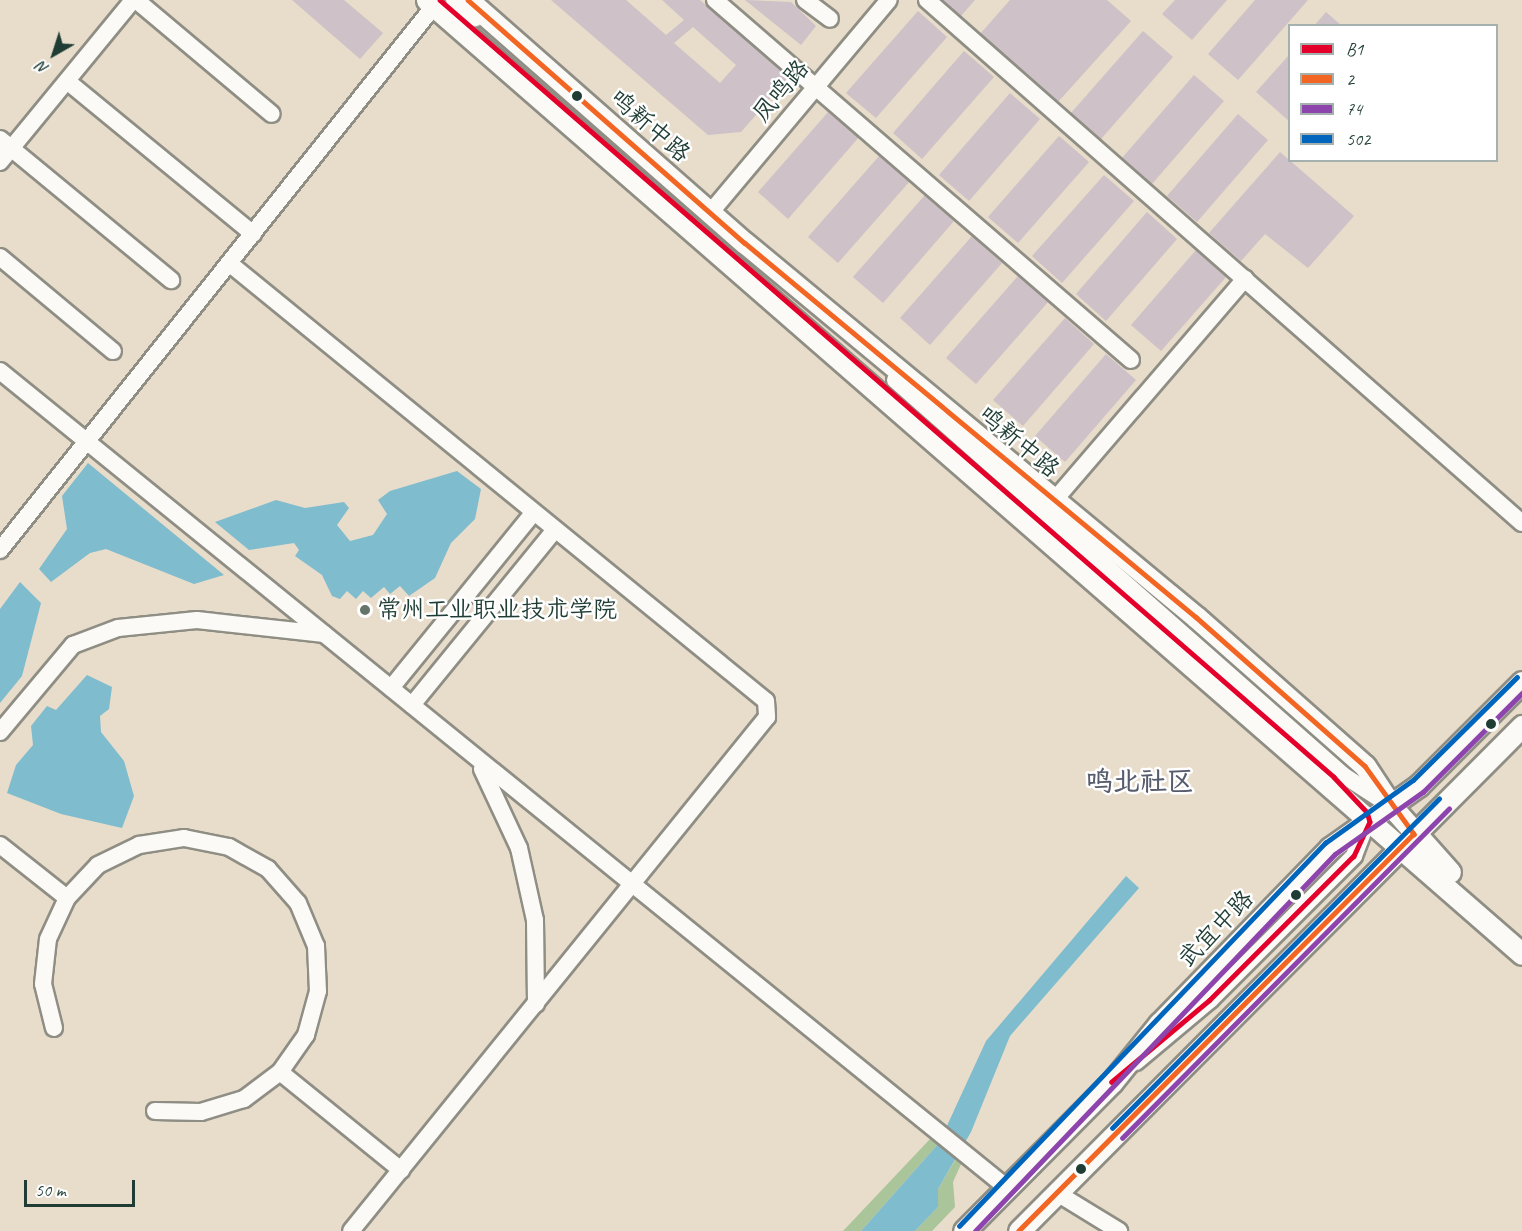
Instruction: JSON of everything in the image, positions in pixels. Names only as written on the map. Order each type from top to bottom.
[{"type":"main road","name":"鸣新中路","points":[[468,0],[710,213],[1052,503],[1196,617],[1365,766],[1392,807],[1408,841],[1522,954]]},
{"type":"main road","name":"鸣新中路","points":[[439,2],[1370,822],[1408,841],[1522,936]]},
{"type":"main road","name":"武宜中路","points":[[964,1231],[1112,1082],[1159,1024],[1330,848],[1392,807],[1522,682]]},
{"type":"main road","points":[[1019,1231],[1522,726]]},
{"type":"street","points":[[0,162],[5,144],[67,81],[135,0],[272,114]]},
{"type":"street","points":[[716,0],[1131,360]]},
{"type":"street","points":[[805,0],[830,20]]},
{"type":"street","name":"凤鸣路","points":[[710,213],[889,0]]},
{"type":"street","points":[[927,0],[1522,523]]},
{"type":"street","points":[[0,550],[85,441],[439,2],[1343,775],[1392,807]]},
{"type":"street","points":[[67,81],[253,234]]},
{"type":"street","points":[[5,144],[171,280]]},
{"type":"street","points":[[0,257],[113,351]]},
{"type":"street","points":[[229,263],[554,531],[766,701],[767,717],[351,1231]]},
{"type":"street","points":[[1052,503],[1245,279]]},
{"type":"street","points":[[0,371],[1006,1187]]},
{"type":"street","points":[[391,688],[532,513]]},
{"type":"street","points":[[412,705],[554,531]]},
{"type":"street","points":[[0,732],[73,645],[118,628],[197,620],[324,634]]},
{"type":"street","points":[[472,754],[498,792],[519,848],[535,920],[536,1004]]},
{"type":"street","points":[[54,1028],[43,984],[48,939],[67,898],[98,865],[139,844],[184,838],[229,847],[268,869],[298,903],[316,946],[318,991],[306,1035],[280,1072],[244,1099],[201,1112],[155,1111]]},
{"type":"street","points":[[0,845],[67,898]]},
{"type":"street","points":[[280,1072],[401,1170]]},
{"type":"street","points":[[1057,1193],[1119,1231]]},
{"type":"green space","points":[[931,1138],[939,1143],[861,1231],[843,1231]]},
{"type":"green space","points":[[957,1157],[962,1162],[953,1182],[955,1207],[932,1231],[915,1231],[938,1207],[938,1189]]},
{"type":"water","points":[[88,463],[224,575],[194,584],[106,549],[90,553],[51,582],[39,569],[67,529],[62,496]]},
{"type":"water","points":[[457,471],[481,489],[475,519],[451,543],[435,578],[409,596],[400,586],[390,594],[384,587],[371,598],[363,591],[356,599],[347,591],[340,599],[332,596],[322,575],[295,556],[299,550],[294,543],[249,550],[215,522],[276,500],[305,508],[344,502],[349,508],[337,525],[350,541],[373,535],[387,514],[378,500],[390,491]]},
{"type":"water","points":[[20,582],[41,603],[22,676],[0,703],[0,609]]},
{"type":"water","points":[[87,675],[112,687],[109,709],[100,716],[101,732],[124,761],[134,796],[122,828],[61,814],[7,793],[16,765],[33,745],[31,726],[47,706],[56,710]]},
{"type":"water","points":[[1126,876],[1139,888],[1010,1036],[971,1132],[938,1189],[938,1207],[915,1231],[861,1231],[939,1143],[986,1041]]},
{"type":"building","points":[[292,0],[344,0],[383,33],[360,59]]},
{"type":"building","points":[[551,0],[626,0],[666,35],[684,20],[662,0],[700,0],[789,77],[741,132],[708,135]],"holes":[[[693,27],[736,65],[720,83],[674,43]]]},
{"type":"building","points":[[745,0],[791,2],[816,26],[801,45]]},
{"type":"building","points":[[942,0],[975,0],[960,17]]},
{"type":"building","points":[[1010,0],[1107,0],[1131,21],[1058,102],[980,34]]},
{"type":"building","points":[[1175,0],[1227,0],[1192,40],[1162,14]]},
{"type":"building","points":[[1255,0],[1308,0],[1238,80],[1208,54]]},
{"type":"building","points":[[918,11],[947,37],[876,118],[846,93]]},
{"type":"building","points":[[1326,12],[1340,24],[1316,24]]},
{"type":"building","points":[[1143,31],[1173,57],[1101,139],[1071,113]]},
{"type":"building","points":[[964,51],[994,77],[922,159],[893,133]]},
{"type":"building","points":[[1288,56],[1288,120],[1256,92]]},
{"type":"building","points":[[1194,75],[1224,101],[1152,184],[1122,158]]},
{"type":"building","points":[[1010,93],[1040,119],[969,201],[939,175]]},
{"type":"building","points":[[829,111],[859,137],[788,219],[758,192]]},
{"type":"building","points":[[1238,114],[1268,140],[1197,222],[1167,196]]},
{"type":"building","points":[[1059,136],[1089,162],[1018,243],[988,217]]},
{"type":"building","points":[[1280,152],[1288,159],[1288,162],[1292,162],[1354,216],[1308,268],[1265,234],[1241,261],[1209,233]]},
{"type":"building","points":[[880,155],[910,181],[838,263],[808,237]]},
{"type":"building","points":[[1104,175],[1134,201],[1062,283],[1032,256]]},
{"type":"building","points":[[925,195],[954,221],[883,303],[853,277]]},
{"type":"building","points":[[1147,212],[1177,239],[1106,321],[1076,294]]},
{"type":"building","points":[[972,236],[1002,263],[930,345],[900,318]]},
{"type":"building","points":[[1196,250],[1226,277],[1161,351],[1131,325]]},
{"type":"building","points":[[1018,276],[1048,302],[976,384],[946,358]]},
{"type":"building","points":[[1065,318],[1094,344],[1023,426],[993,400]]},
{"type":"building","points":[[1106,354],[1136,380],[1065,462],[1035,436]]},
{"type":"transit line","name":"B1","points":[[440,0],[1334,777],[1367,812],[1370,822],[1354,856],[1210,1000],[1112,1082]]},
{"type":"transit line","name":"2","points":[[468,0],[745,243],[1196,617],[1365,766],[1414,834],[1019,1231]]},
{"type":"transit line","name":"502","points":[[959,1226],[1325,843],[1413,780],[1517,677]]},
{"type":"transit line","name":"74","points":[[975,1231],[1335,854],[1423,792],[1522,693]]},
{"type":"transit line","name":"502","points":[[1112,1128],[1439,799]]},
{"type":"transit line","name":"74","points":[[1122,1138],[1449,809]]},
{"type":"place","name":"常州工业职业技术学院","points":[[365,610]]},
{"type":"district","name":"鸣北社区","points":[[1140,782]]}]
